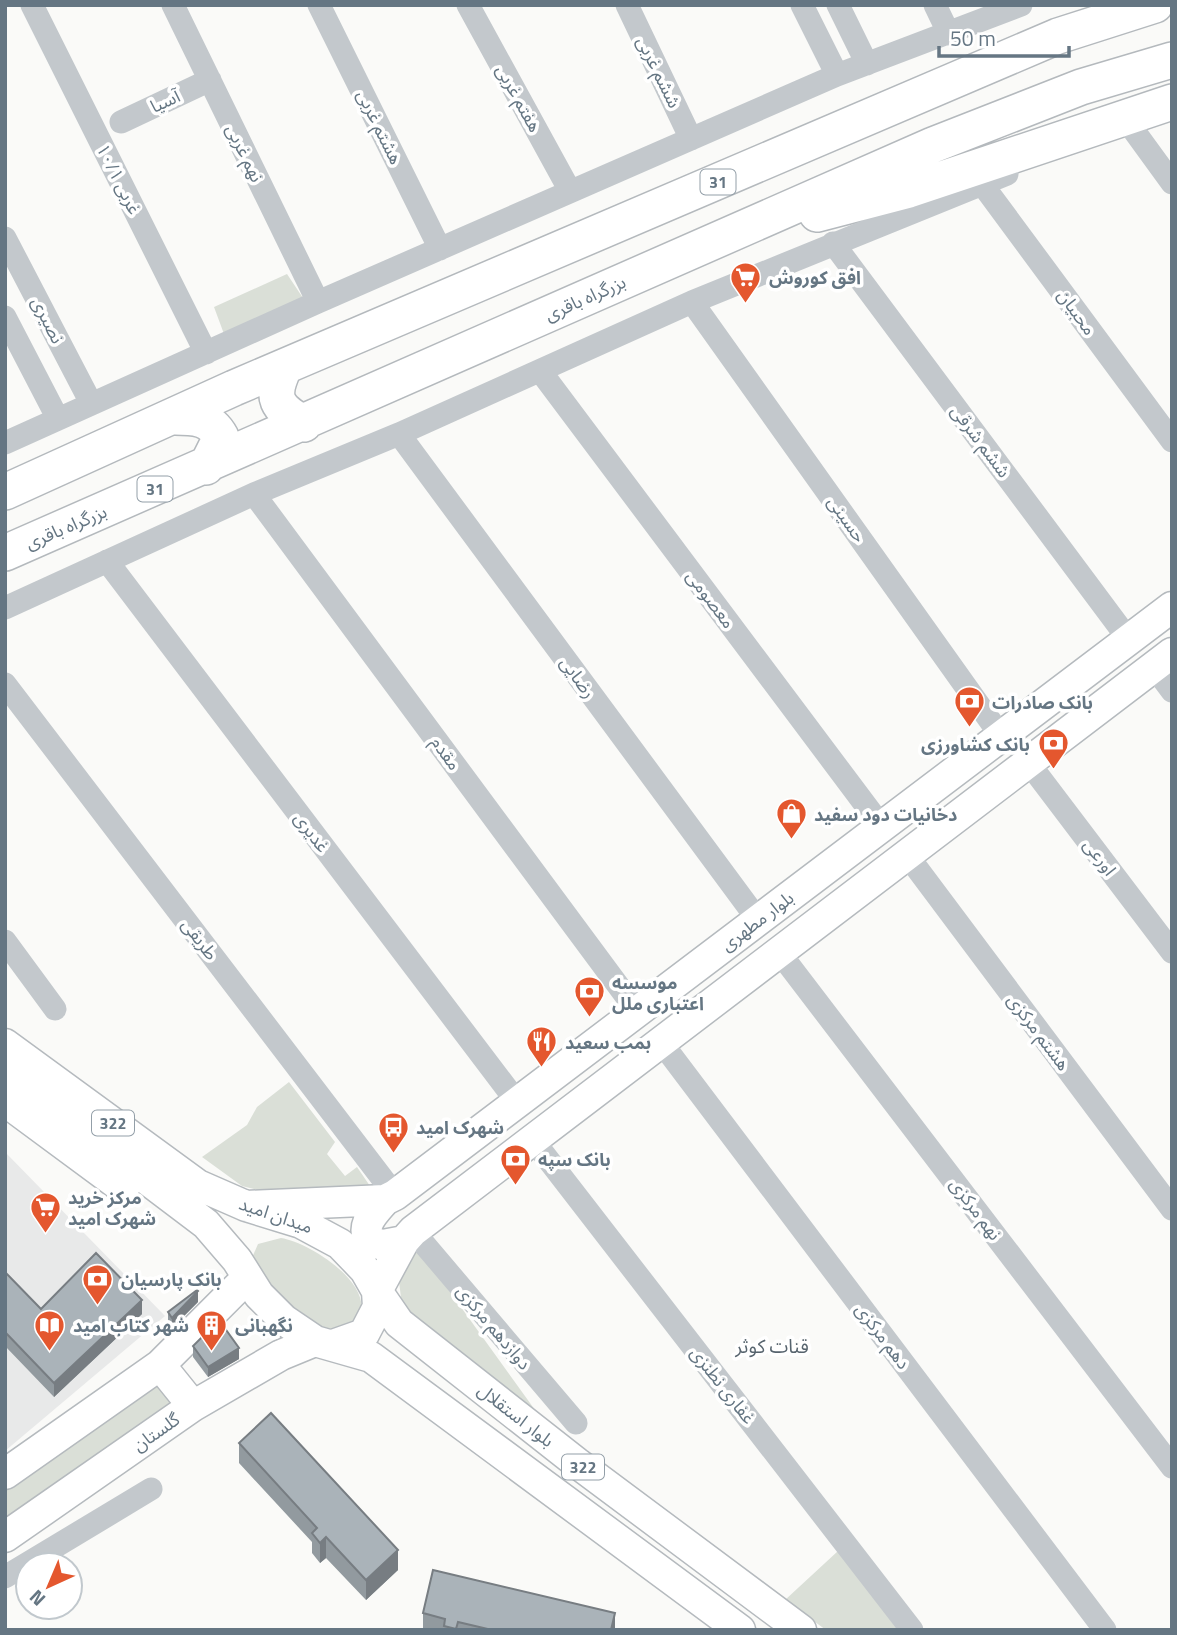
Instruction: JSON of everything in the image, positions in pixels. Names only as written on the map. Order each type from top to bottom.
[{"type":"highway","points":[[1058,36],[1102,5]]},
{"type":"highway","name":"31","points":[[5,492],[284,368],[1058,36],[1156,5]]},
{"type":"highway","name":"بزرگراه باقری","points":[[5,553],[304,424],[933,145],[1081,88],[1172,60]]},
{"type":"highway","points":[[748,228],[832,211],[909,190],[1172,102]]},
{"type":"highway","points":[[284,368],[276,386],[277,402],[285,412],[304,424]]},
{"type":"highway","points":[[175,417],[198,417],[215,426],[221,437],[206,467]]},
{"type":"main road","name":"بلوار مطهری","points":[[409,1236],[383,1245],[371,1242],[366,1235],[366,1226],[390,1197],[1172,607]]},
{"type":"main road","points":[[5,1101],[152,1210],[181,1221],[206,1224],[237,1260],[247,1278],[284,1320],[324,1343],[354,1340],[369,1329],[379,1307],[377,1291],[409,1236],[1163,660]]},
{"type":"main road","points":[[5,1020],[235,1201],[390,1197]]},
{"type":"main road","name":"322","points":[[5,1044],[198,1185],[235,1201]]},
{"type":"main road","name":"322","points":[[5,1072],[206,1224]]},
{"type":"main road","name":"میدان امید","points":[[235,1201],[323,1232],[354,1257],[377,1291]]},
{"type":"main road","points":[[5,1474],[160,1365],[247,1278]]},
{"type":"main road","name":"بلوار استقلال","points":[[377,1291],[399,1323],[577,1463],[801,1630]]},
{"type":"main road","name":"322","points":[[324,1343],[370,1357],[740,1630]]},
{"type":"main road","name":"گلستان","points":[[5,1538],[193,1406],[281,1355],[324,1343]]},
{"type":"main road","points":[[160,1365],[193,1406]]},
{"type":"main road","points":[[428,1399],[421,1384],[430,1371],[441,1366],[467,1376]]},
{"type":"street","name":"۱۰/۱ غربی","points":[[32,5],[206,353]]},
{"type":"street","name":"هشتم غربی","points":[[320,5],[440,248]]},
{"type":"street","name":"هفتم غربی","points":[[468,5],[570,191]]},
{"type":"street","name":"ششم غربی","points":[[627,5],[691,139]]},
{"type":"street","points":[[802,5],[836,75]]},
{"type":"street","points":[[838,5],[867,64]]},
{"type":"street","points":[[936,5],[949,34]]},
{"type":"street","points":[[5,443],[318,302],[836,75],[1021,5]]},
{"type":"street","name":"نهم غربی","points":[[176,6],[209,80],[318,302]]},
{"type":"street","name":"آسیا","points":[[121,122],[209,80]]},
{"type":"street","points":[[5,608],[254,494],[399,435],[692,302],[982,184],[1172,115]]},
{"type":"street","points":[[1132,128],[1172,183]]},
{"type":"street","name":"محبیان","points":[[982,184],[1172,441]]},
{"type":"street","name":"نصیری","points":[[5,238],[90,403]]},
{"type":"street","name":"ششم شرقی","points":[[833,243],[1129,640]]},
{"type":"street","name":"حسینی","points":[[692,302],[1001,736]]},
{"type":"street","name":"نصیری","points":[[5,317],[58,419]]},
{"type":"street","name":"معصومی","points":[[541,372],[881,827]]},
{"type":"street","name":"رضایی","points":[[399,435],[758,920]]},
{"type":"street","name":"مقدم","points":[[254,494],[637,1011]]},
{"type":"street","name":"غدیری","points":[[107,561],[517,1102]]},
{"type":"street","points":[[1163,660],[1172,691]]},
{"type":"street","name":"طریقی","points":[[5,684],[390,1197]]},
{"type":"street","name":"اورعی","points":[[1028,762],[1172,952]]},
{"type":"street","name":"هشتم مرکزی","points":[[907,855],[1172,1209]]},
{"type":"street","points":[[5,940],[55,1009]]},
{"type":"street","name":"نهم مرکزی","points":[[779,952],[1172,1467]]},
{"type":"street","name":"دهم مرکزی","points":[[661,1042],[1105,1630]]},
{"type":"street","name":"غفاری نطنزی","points":[[533,1140],[912,1630]]},
{"type":"street","name":"دوازدهم مرکزی","points":[[409,1236],[576,1423]]},
{"type":"street","points":[[5,1577],[151,1489]]},
{"type":"shaded area","points":[[287,274],[303,298],[224,334],[214,307]]},
{"type":"shaded area","points":[[289,1082],[335,1142],[327,1154],[345,1176],[357,1167],[370,1186],[271,1193],[242,1186],[202,1157],[247,1125],[257,1107]]},
{"type":"shaded area","name":"مرکز خرید شهرک امید","points":[[5,1152],[165,1316],[5,1451]]},
{"type":"shaded area","points":[[281,1238],[320,1254],[346,1275],[355,1287],[361,1300],[361,1312],[348,1329],[330,1329],[301,1319],[289,1311],[270,1288],[251,1260],[258,1244]]},
{"type":"shaded area","points":[[414,1251],[422,1253],[548,1428],[404,1320],[399,1282]]},
{"type":"shaded area","points":[[158,1384],[173,1404],[5,1523],[5,1486]]},
{"type":"shaded area","points":[[838,1551],[903,1630],[826,1630],[785,1600]]},
{"type":"building","points":[[96,1253],[142,1300],[54,1383],[5,1332],[5,1272],[41,1309]]},
{"type":"building","points":[[198,1291],[172,1318],[168,1312]]},
{"type":"building","points":[[219,1320],[239,1348],[208,1367],[193,1346]]},
{"type":"building","points":[[271,1413],[398,1550],[366,1580],[326,1537],[320,1543],[312,1533],[317,1528],[239,1443]]},
{"type":"building","points":[[433,1570],[615,1613],[611,1630],[492,1630],[458,1622],[456,1629],[444,1626],[445,1619],[423,1613]]},
{"type":"place","name":"افق کوروش","points":[[746,304]]},
{"type":"place","name":"بانک صادرات","points":[[969,729]]},
{"type":"place","name":"بانک کشاورزی","points":[[1053,771]]},
{"type":"place","name":"دخانیات دود سفید","points":[[791,841]]},
{"type":"place","name":"موسسه اعتباری ملل","points":[[589,1019]]},
{"type":"place","name":"بمب سعید","points":[[542,1069]]},
{"type":"place","name":"شهرک امید","points":[[393,1154]]},
{"type":"place","name":"بانک سپه","points":[[515,1186]]},
{"type":"place","name":"مرکز خرید شهرک امید","points":[[45,1234]]},
{"type":"place","name":"بانک پارسیان","points":[[98,1306]]},
{"type":"place","name":"شهر کتاب امید","points":[[50,1352]]},
{"type":"place","name":"نگهبانی","points":[[212,1352]]},
{"type":"district","name":"قنات کوثر","points":[[772,1345]]}]
